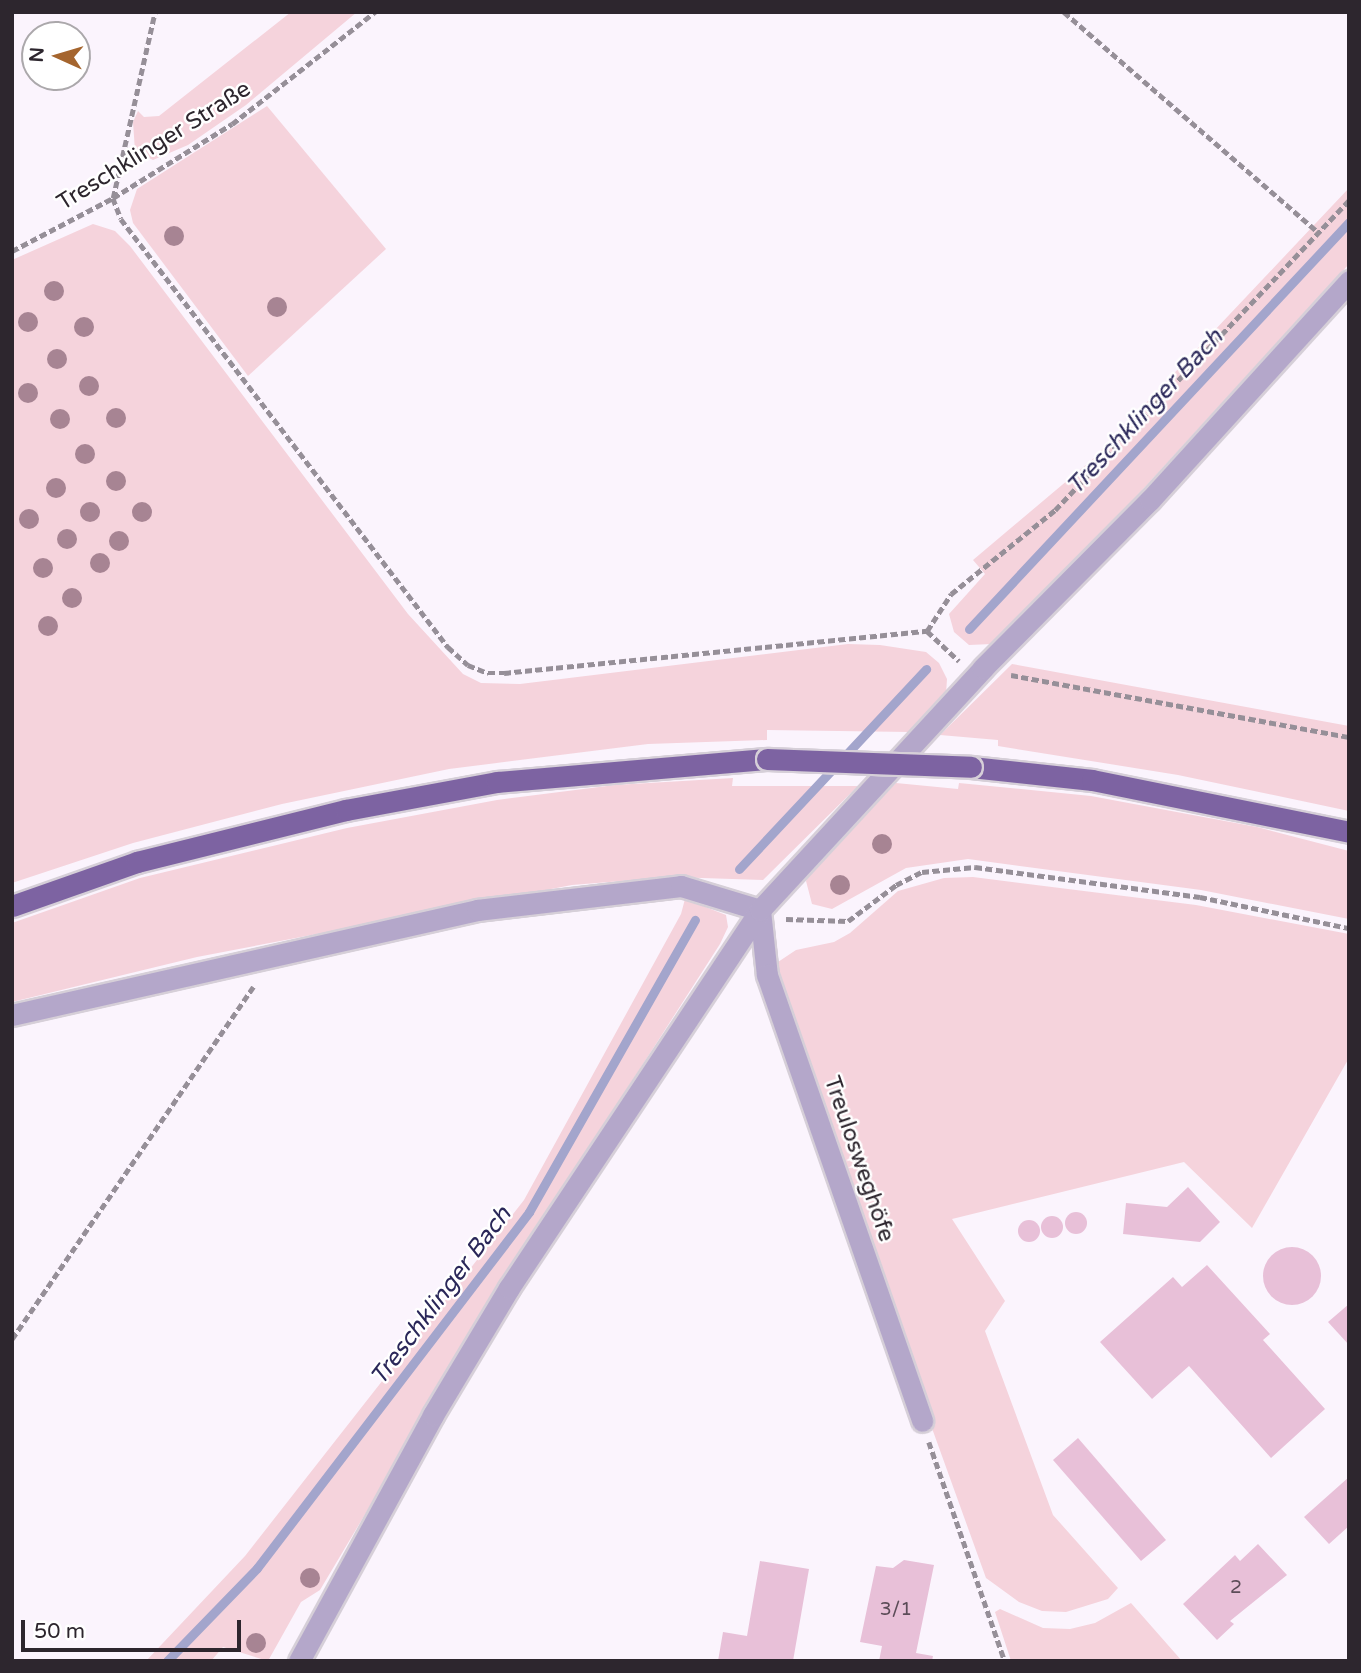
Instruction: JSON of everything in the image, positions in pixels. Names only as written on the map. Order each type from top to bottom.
[{"type":"main road","points":[[12,906],[137,862],[345,810],[497,782],[767,759],[971,767],[1179,795],[1349,832]]},
{"type":"street","points":[[299,1661],[509,1288],[760,910],[979,672],[1150,500],[1349,281]]},
{"type":"street","points":[[12,1015],[477,910],[681,886],[760,910]]},
{"type":"street","name":"Treulosweghöfe","points":[[760,910],[767,975],[922,1421]]},
{"type":"path","points":[[155,12],[113,198],[129,230],[448,647],[468,665],[488,673],[504,673],[927,631],[979,672],[1349,737]]},
{"type":"path","name":"Treschklinger Straße","points":[[12,251],[113,198],[232,124],[375,12]]},
{"type":"path","points":[[1064,12],[1319,233]]},
{"type":"path","points":[[927,631],[951,594],[1055,510],[1349,200]]},
{"type":"path","points":[[760,910],[793,921],[848,921],[896,885],[922,872],[975,867],[1200,897],[1349,928]]},
{"type":"path","points":[[12,1339],[276,954]]},
{"type":"path","points":[[922,1421],[1005,1661]]},
{"type":"shaded area","points":[[291,12],[357,12],[246,105],[188,145],[153,160],[135,151],[133,122],[138,111],[144,117],[159,116]]},
{"type":"shaded area","points":[[267,106],[386,249],[248,376],[133,223],[130,210],[137,189]]},
{"type":"shaded area","points":[[1349,188],[1349,264],[1080,558],[992,644],[969,645],[954,632],[949,614],[985,574],[973,560],[1094,458]]},
{"type":"shaded area","points":[[93,224],[115,231],[130,246],[408,614],[463,674],[481,683],[520,684],[848,644],[880,645],[926,652],[939,663],[947,679],[946,694],[909,732],[767,730],[767,740],[648,744],[449,769],[282,804],[133,843],[12,883],[12,260]]},
{"type":"shaded area","points":[[1012,664],[1349,726],[1349,811],[1178,775],[998,746],[998,740],[940,735]]},
{"type":"shaded area","points":[[733,778],[732,786],[858,786],[763,880],[671,877],[572,885],[197,957],[12,1002],[12,923],[140,878],[347,828],[497,800],[615,785]]},
{"type":"shaded area","points":[[896,783],[958,789],[959,783],[1091,796],[1257,827],[1349,851],[1349,919],[1201,890],[968,859],[906,868],[832,909],[812,904],[806,881],[811,871]]},
{"type":"shaded area","points":[[973,877],[1196,905],[1349,934],[1349,1058],[1252,1228],[1184,1162],[952,1219],[1005,1301],[985,1331],[1053,1515],[1118,1588],[1108,1599],[1066,1612],[1042,1611],[1019,1602],[986,1578],[898,1334],[775,964],[796,950],[834,942],[850,933],[898,891],[944,878]]},
{"type":"shaded area","points":[[685,899],[726,915],[728,927],[720,944],[502,1284],[320,1590],[301,1602],[268,1661],[223,1647],[211,1661],[146,1661],[245,1556],[524,1200],[681,914]]},
{"type":"shaded area","points":[[1131,1603],[1182,1661],[1011,1661],[995,1612],[1000,1609],[1043,1628],[1070,1629],[1095,1623]]},
{"type":"building","points":[[1188,1187],[1220,1222],[1200,1242],[1123,1234],[1126,1203],[1167,1207]]},
{"type":"building","points":[[1076,1212],[1084,1215],[1087,1223],[1084,1231],[1076,1234],[1068,1231],[1065,1223],[1068,1215]]},
{"type":"building","points":[[1052,1216],[1060,1219],[1063,1227],[1060,1235],[1052,1238],[1044,1235],[1041,1227],[1044,1219]]},
{"type":"building","points":[[1029,1220],[1037,1223],[1040,1231],[1037,1239],[1029,1242],[1021,1239],[1018,1231],[1021,1223]]},
{"type":"building","points":[[1292,1247],[1303,1249],[1316,1260],[1321,1276],[1319,1287],[1308,1300],[1292,1305],[1281,1303],[1268,1292],[1263,1276],[1265,1265],[1276,1252]]},
{"type":"building","points":[[1207,1265],[1270,1334],[1263,1340],[1325,1409],[1271,1458],[1189,1366],[1152,1399],[1100,1342],[1173,1277],[1182,1287]]},
{"type":"building","points":[[1349,1304],[1349,1345],[1328,1322]]},
{"type":"building","points":[[1078,1438],[1166,1540],[1141,1561],[1053,1460]]},
{"type":"building","points":[[1349,1477],[1349,1526],[1329,1544],[1304,1517]]},
{"type":"building","points":[[1258,1544],[1287,1575],[1230,1621],[1234,1624],[1217,1640],[1183,1604],[1235,1555],[1240,1561]]},
{"type":"building","points":[[904,1560],[934,1565],[916,1653],[933,1656],[932,1661],[879,1661],[882,1646],[860,1642],[876,1566],[893,1568]]},
{"type":"building","points":[[760,1561],[809,1569],[793,1661],[718,1661],[723,1632],[747,1636]]},
{"type":"waterway","name":"Treschklinger Bach","points":[[969,629],[1349,222]]},
{"type":"waterway","name":"Treschklinger Bach","points":[[739,869],[926,669]]},
{"type":"waterway","name":"Treschklinger Bach","points":[[167,1661],[257,1568],[529,1212],[695,920]]}]
